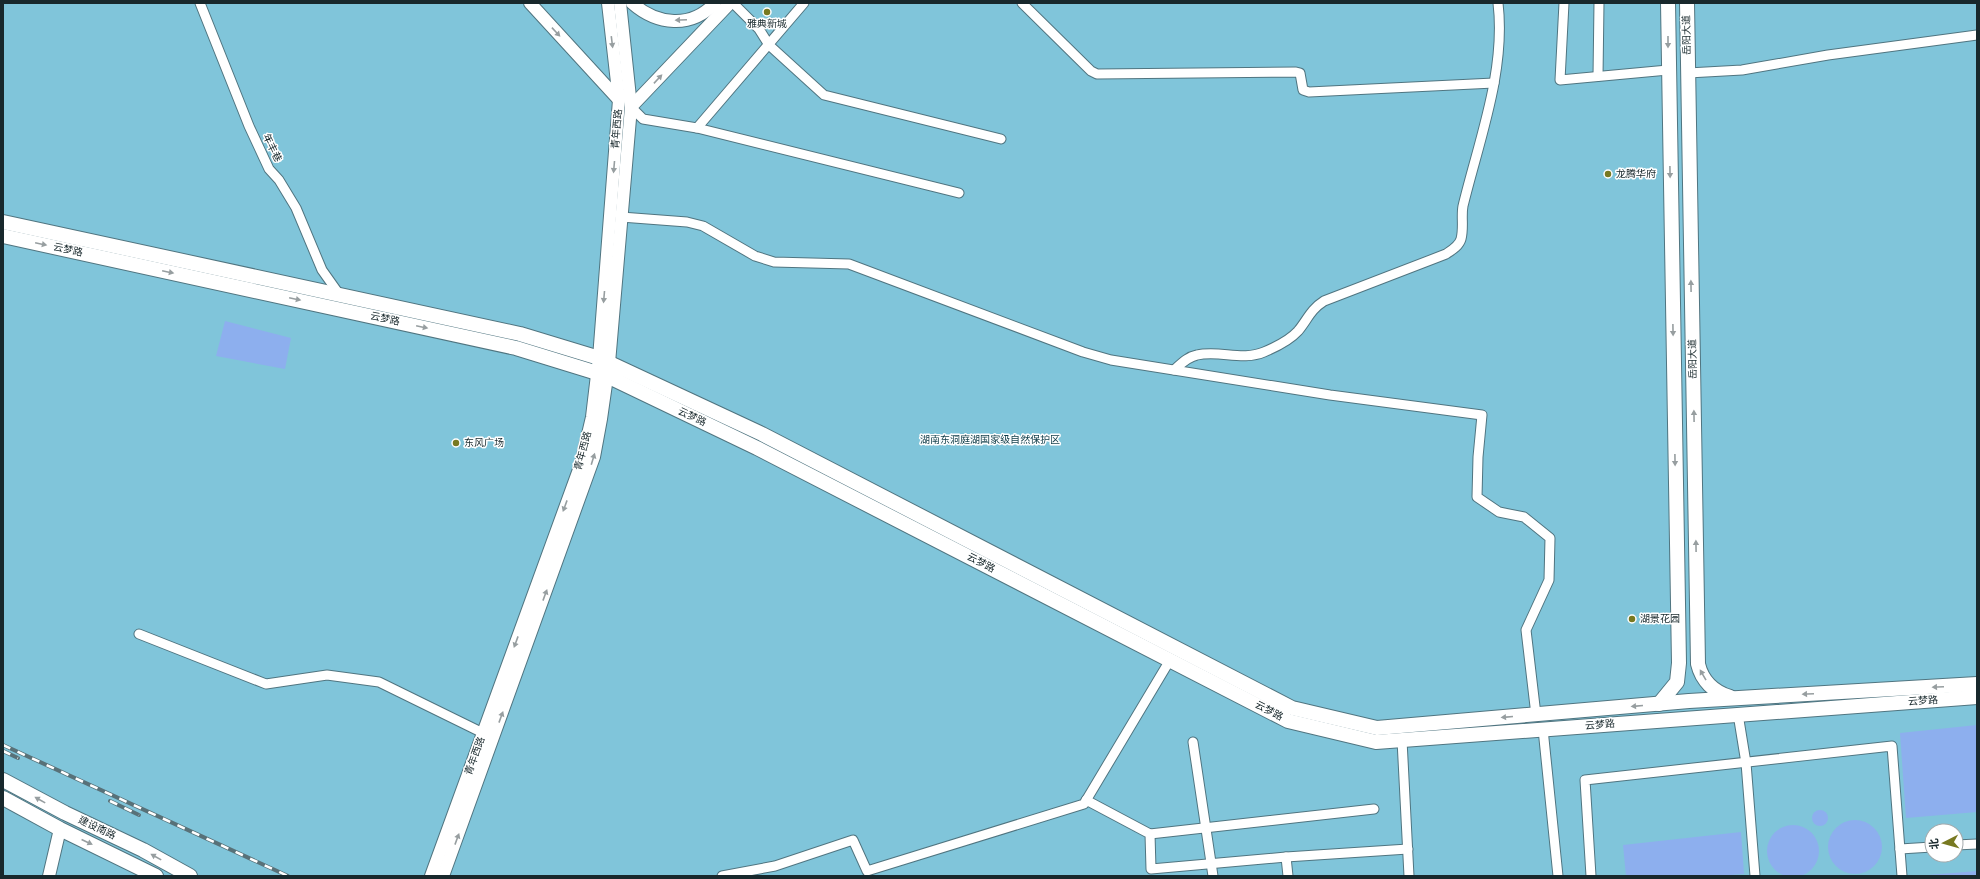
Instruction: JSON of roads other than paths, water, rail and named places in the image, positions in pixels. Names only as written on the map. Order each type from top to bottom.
[{"type":"main road","points":[[530,3],[619,100]]},
{"type":"main road","name":"青年西路","points":[[443,876],[594,457],[601,419],[619,100],[608,3]]},
{"type":"main road","name":"青年西路","points":[[431,876],[581,464],[603,367],[621,217],[631,107],[620,3]]},
{"type":"main road","points":[[632,3],[658,19],[689,20],[705,14],[714,3]]},
{"type":"main road","points":[[631,107],[731,3]]},
{"type":"main road","name":"岳阳大道","points":[[1659,704],[1677,682],[1679,663],[1668,3]]},
{"type":"main road","name":"岳阳大道","points":[[1687,3],[1698,664],[1700,674],[1707,682],[1715,690],[1732,698]]},
{"type":"main road","points":[[3,222],[520,334],[762,434],[1292,708],[1377,728],[1732,698],[1977,684]]},
{"type":"main road","name":"云梦路","points":[[3,236],[603,367],[757,448],[1288,721],[1376,742],[1977,697]]},
{"type":"main road","name":"建设南路","points":[[3,780],[65,813],[143,850],[190,876]]},
{"type":"main road","name":"建设南路","points":[[3,798],[60,829],[156,876]]},
{"type":"main road","points":[[50,876],[60,829]]},
{"type":"street","name":"年丰巷","points":[[200,3],[249,126],[269,169],[296,208],[322,270],[339,294]]},
{"type":"street","points":[[731,3],[759,29],[769,45],[824,95],[1001,139]]},
{"type":"street","points":[[697,128],[732,85],[769,45],[804,3]]},
{"type":"street","points":[[1022,3],[1091,71],[1097,74],[1296,72],[1300,73],[1303,90],[1309,92],[1494,83]]},
{"type":"street","points":[[1174,370],[1185,360],[1198,355],[1255,356],[1292,336],[1314,308],[1324,301],[1446,254],[1456,247],[1461,240],[1463,207],[1494,83],[1500,25],[1498,3]]},
{"type":"street","points":[[1564,3],[1560,80],[1668,70]]},
{"type":"street","points":[[1598,76],[1599,3]]},
{"type":"street","points":[[1688,72],[1742,70],[1828,55],[1977,35]]},
{"type":"street","points":[[631,107],[644,119],[697,128],[959,193]]},
{"type":"street","points":[[621,217],[687,222],[702,226],[756,256],[774,262],[849,264],[1095,356],[1127,364],[1330,395],[1482,415],[1478,457],[1477,497],[1499,512],[1524,517],[1550,538],[1549,580],[1526,630],[1536,715]]},
{"type":"street","points":[[139,634],[266,684],[327,675],[379,682],[483,733]]},
{"type":"street","points":[[722,876],[775,866],[853,840],[867,871],[1084,804],[1170,660]]},
{"type":"street","points":[[1738,714],[1746,763],[1755,876]]},
{"type":"street","points":[[1543,729],[1558,876]]},
{"type":"street","points":[[1402,740],[1410,876]]},
{"type":"street","points":[[1193,742],[1213,876]]},
{"type":"street","points":[[1591,876],[1585,780],[1892,746],[1902,876]]},
{"type":"street","points":[[1086,800],[1150,834],[1374,809]]},
{"type":"street","points":[[1150,834],[1151,869],[1286,857],[1408,849]]},
{"type":"street","points":[[1964,845],[1977,844]]},
{"type":"street","points":[[1900,849],[1924,848]]},
{"type":"street","points":[[1286,857],[1288,876]]},
{"type":"railway","points":[[3,745],[288,876]]},
{"type":"railway","points":[[3,751],[18,758]]},
{"type":"railway","points":[[110,801],[139,815]]},
{"type":"place","name":"雅典新城","points":[[767,12]]},
{"type":"place","name":"龙腾华府","points":[[1608,174]]},
{"type":"place","name":"东风广场","points":[[456,443]]},
{"type":"place","name":"湖景花园","points":[[1632,619]]},
{"type":"park label","name":"湖南东洞庭湖国家级自然保护区","points":[[990,440]]}]
